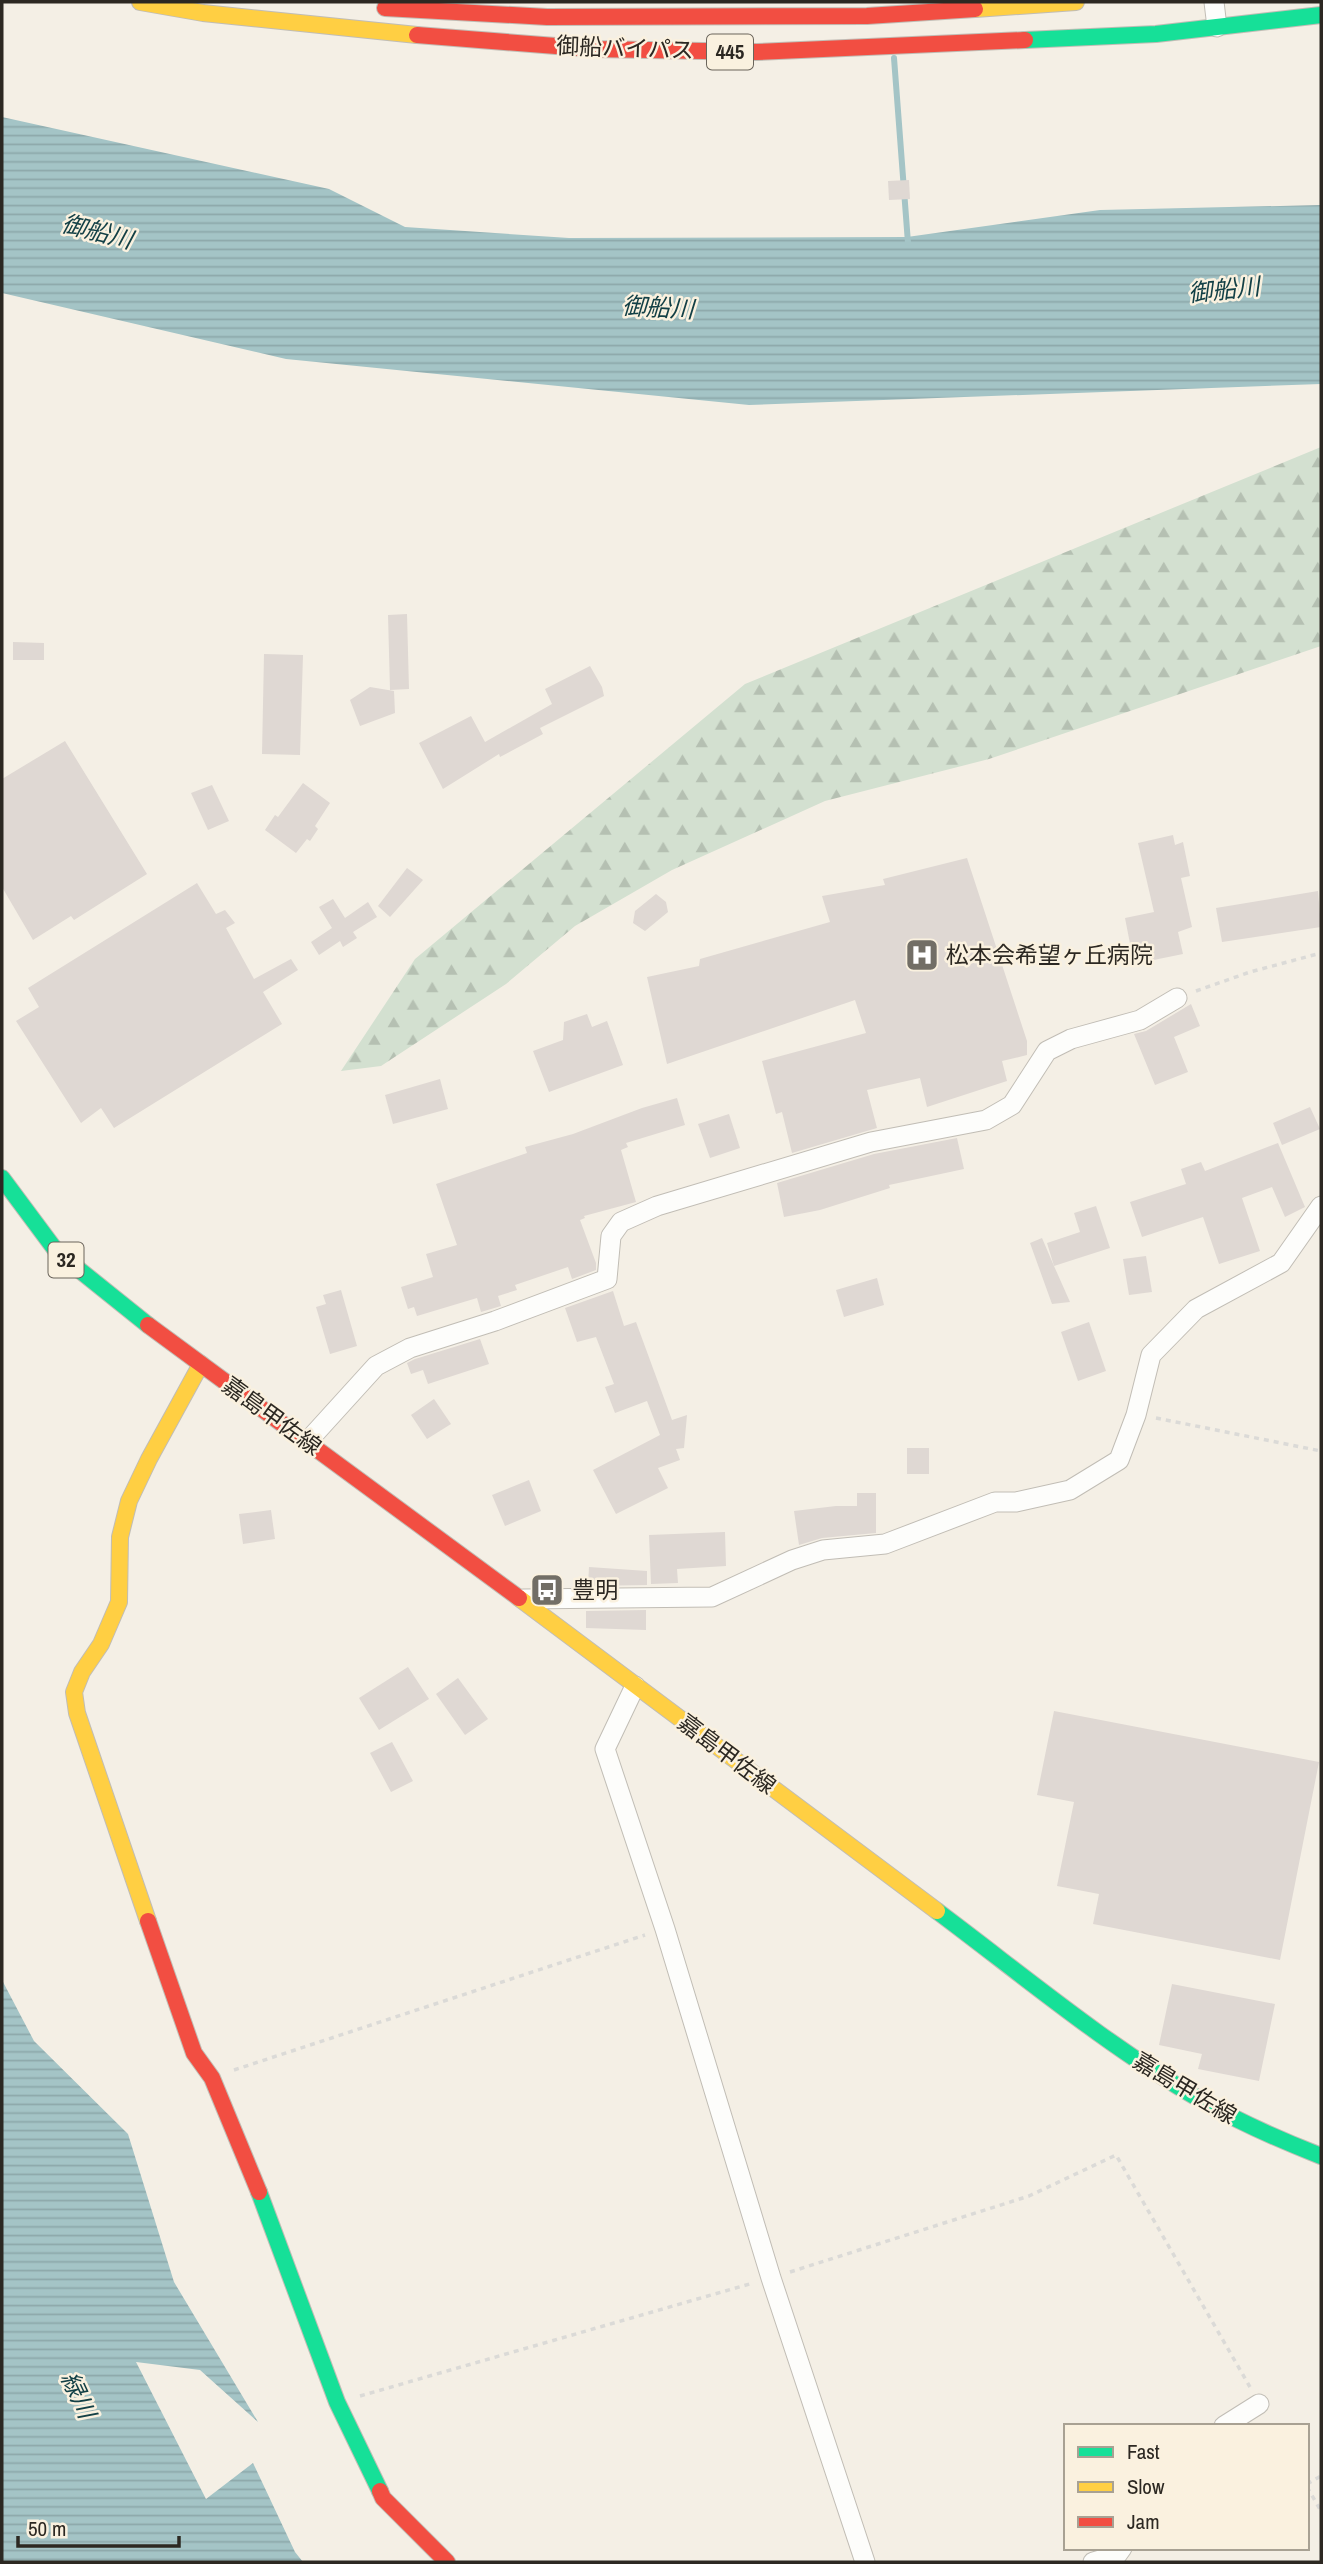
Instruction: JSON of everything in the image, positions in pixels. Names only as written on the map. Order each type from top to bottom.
[{"type":"main road","name":"御船バイパス","points":[[140,2],[203,13],[405,34],[594,49],[757,52],[1142,35],[1321,15]]},
{"type":"main road","name":"御船バイパス","points":[[368,6],[547,17],[704,9],[867,16],[1076,2]]},
{"type":"main road","name":"嘉島甲佐線","points":[[2,1178],[57,1252],[148,1325],[523,1600],[1096,2032],[1171,2084],[1275,2140],[1321,2156]]},
{"type":"main road","points":[[201,1363],[149,1459],[130,1501],[120,1537],[119,1602],[101,1644],[82,1672],[75,1692],[77,1713],[194,2053],[212,2078],[247,2160],[337,2402],[383,2498],[447,2562]]},
{"type":"street","points":[[1214,2],[1217,27]]},
{"type":"street","points":[[701,51],[704,9]]},
{"type":"street","points":[[307,1442],[376,1366],[398,1354],[607,1279],[611,1236],[621,1222],[657,1206],[871,1142],[986,1121],[1012,1105],[1047,1051],[1071,1039],[1140,1020],[1177,998]]},
{"type":"street","points":[[523,1600],[712,1597],[792,1560],[823,1550],[885,1544],[995,1502],[1016,1502],[1070,1490],[1119,1460],[1136,1415],[1151,1355],[1196,1309],[1281,1263],[1321,1206]]},
{"type":"street","points":[[635,1686],[605,1749],[664,1929],[771,2278],[865,2562]]},
{"type":"street","points":[[1227,2424],[1259,2404]]},
{"type":"street","points":[[1093,2562],[1116,2555],[1120,2550]]},
{"type":"path","points":[[1177,998],[1250,972],[1321,953]]},
{"type":"path","points":[[1136,1415],[1321,1451]]},
{"type":"path","points":[[212,2078],[664,1929]]},
{"type":"path","points":[[337,2402],[771,2278],[1029,2196],[1116,2155],[1259,2404]]},
{"type":"path","points":[[1309,2490],[1321,2511]]},
{"type":"green space","points":[[1321,447],[1321,646],[989,759],[825,801],[672,870],[575,926],[506,984],[381,1066],[341,1071],[415,959],[745,684]]},
{"type":"water","name":"御船川","points":[[2,117],[329,189],[405,227],[569,238],[907,237],[1100,210],[1321,205],[1321,384],[749,405],[286,359],[2,293]]},
{"type":"water","name":"緑川","points":[[2,1980],[34,2041],[128,2134],[174,2282],[258,2422],[200,2370],[136,2362],[206,2499],[253,2463],[295,2552],[303,2562],[2,2562]]},
{"type":"building","points":[[909,180],[910,199],[889,200],[888,181]]},
{"type":"building","points":[[407,614],[409,689],[390,690],[388,615]]},
{"type":"building","points":[[13,642],[44,643],[44,660],[13,660]]},
{"type":"building","points":[[264,654],[303,655],[300,755],[262,754]]},
{"type":"building","points":[[590,666],[604,696],[540,728],[543,734],[500,757],[499,754],[443,789],[419,743],[471,716],[485,742],[552,704],[545,689]]},
{"type":"building","points":[[370,687],[394,691],[395,713],[360,726],[350,700]]},
{"type":"building","points":[[65,741],[147,874],[74,920],[71,916],[33,940],[2,887],[2,779]]},
{"type":"building","points":[[303,783],[330,803],[315,826],[318,829],[310,841],[307,839],[296,853],[265,830]]},
{"type":"building","points":[[212,785],[229,821],[208,830],[191,793]]},
{"type":"building","points":[[1173,835],[1175,845],[1183,842],[1190,876],[1181,878],[1192,927],[1178,932],[1183,954],[1134,964],[1125,918],[1154,912],[1138,843]]},
{"type":"building","points":[[967,858],[1027,1041],[1027,1055],[1002,1061],[1007,1081],[927,1107],[920,1078],[867,1090],[877,1128],[792,1153],[782,1112],[776,1114],[762,1061],[866,1033],[855,1000],[667,1064],[647,977],[699,966],[700,959],[830,922],[822,896],[885,885],[883,879]]},
{"type":"building","points":[[407,868],[423,880],[390,917],[378,906]]},
{"type":"building","points":[[197,883],[216,914],[225,910],[235,923],[226,928],[254,979],[291,959],[298,970],[263,992],[282,1024],[114,1128],[101,1108],[81,1123],[16,1021],[39,1007],[28,988]]},
{"type":"building","points":[[1318,891],[1321,927],[1222,942],[1216,908]]},
{"type":"building","points":[[656,894],[666,902],[668,912],[645,931],[633,923],[635,911]]},
{"type":"building","points":[[333,899],[345,918],[368,902],[377,917],[353,932],[357,938],[343,947],[340,941],[319,955],[311,942],[332,928],[319,907]]},
{"type":"building","points":[[1191,1004],[1200,1026],[1174,1037],[1188,1072],[1155,1085],[1134,1034],[1146,1031]]},
{"type":"building","points":[[587,1014],[592,1027],[607,1021],[623,1065],[549,1092],[533,1051],[563,1040],[564,1022]]},
{"type":"building","points":[[440,1079],[448,1109],[393,1124],[385,1095]]},
{"type":"building","points":[[677,1098],[685,1125],[626,1143],[628,1147],[621,1150],[636,1202],[584,1216],[585,1218],[580,1220],[596,1263],[596,1270],[572,1279],[568,1267],[515,1285],[517,1290],[498,1296],[501,1306],[481,1312],[477,1298],[417,1316],[414,1307],[408,1309],[401,1287],[433,1277],[426,1254],[457,1245],[436,1184],[527,1153],[525,1147],[573,1134]]},
{"type":"building","points":[[1310,1107],[1320,1129],[1282,1145],[1273,1123]]},
{"type":"building","points":[[729,1114],[740,1148],[710,1158],[698,1124]]},
{"type":"building","points":[[957,1138],[964,1169],[889,1185],[890,1188],[820,1210],[784,1217],[777,1183],[874,1154]]},
{"type":"building","points":[[1278,1143],[1305,1207],[1285,1217],[1272,1187],[1242,1198],[1260,1251],[1219,1264],[1203,1217],[1142,1237],[1130,1202],[1186,1184],[1181,1169],[1201,1162],[1205,1171]]},
{"type":"building","points":[[1096,1206],[1110,1248],[1054,1266],[1047,1243],[1080,1232],[1074,1213]]},
{"type":"building","points":[[1042,1238],[1070,1302],[1052,1304],[1030,1243]]},
{"type":"building","points":[[1146,1256],[1152,1292],[1129,1295],[1123,1259]]},
{"type":"building","points":[[877,1278],[884,1305],[844,1317],[836,1290]]},
{"type":"building","points":[[341,1290],[357,1346],[330,1354],[316,1307],[326,1304],[323,1295]]},
{"type":"building","points":[[613,1291],[624,1326],[636,1322],[672,1420],[687,1415],[684,1448],[676,1449],[680,1460],[658,1468],[668,1488],[616,1514],[593,1470],[660,1435],[647,1401],[615,1413],[605,1387],[614,1384],[596,1337],[577,1342],[565,1308]]},
{"type":"building","points":[[1089,1322],[1106,1371],[1078,1381],[1061,1332]]},
{"type":"building","points":[[480,1339],[489,1364],[428,1384],[423,1370],[411,1374],[407,1363]]},
{"type":"building","points":[[434,1399],[451,1424],[427,1439],[411,1415]]},
{"type":"building","points":[[907,1448],[929,1448],[929,1474],[907,1474]]},
{"type":"building","points":[[529,1480],[541,1511],[505,1526],[492,1495]]},
{"type":"building","points":[[857,1493],[876,1493],[876,1533],[822,1538],[799,1545],[794,1511],[857,1506]]},
{"type":"building","points":[[271,1510],[275,1539],[243,1544],[239,1514]]},
{"type":"building","points":[[725,1532],[726,1566],[677,1569],[678,1583],[651,1584],[649,1535]]},
{"type":"building","points":[[589,1567],[647,1571],[647,1585],[588,1586]]},
{"type":"building","points":[[646,1610],[646,1630],[586,1628],[586,1611]]},
{"type":"building","points":[[408,1667],[429,1699],[379,1730],[359,1698]]},
{"type":"building","points":[[458,1678],[488,1719],[465,1735],[436,1694]]},
{"type":"building","points":[[1054,1711],[1319,1762],[1280,1960],[1093,1924],[1099,1894],[1057,1886],[1074,1802],[1037,1795]]},
{"type":"building","points":[[392,1742],[413,1781],[391,1792],[370,1753]]},
{"type":"building","points":[[1172,1984],[1275,2004],[1259,2081],[1198,2069],[1202,2054],[1159,2045]]},
{"type":"waterway","points":[[894,58],[908,243]]},
{"type":"traffic: fast","points":[[1025,40],[1156,34],[1321,15]]},
{"type":"traffic: fast","points":[[2,1178],[57,1252],[148,1325]]},
{"type":"traffic: fast","points":[[937,1911],[1066,2010],[1166,2079],[1245,2123],[1321,2156]]},
{"type":"traffic: fast","points":[[259,2192],[337,2402],[380,2491]]},
{"type":"traffic: slow","points":[[140,2],[203,13],[417,35]]},
{"type":"traffic: slow","points":[[975,9],[1076,2]]},
{"type":"traffic: slow","points":[[148,1921],[77,1713],[74,1692],[82,1672],[101,1644],[119,1602],[120,1537],[129,1501],[201,1364]]},
{"type":"traffic: slow","points":[[519,1598],[937,1911]]},
{"type":"traffic: jam","points":[[385,8],[547,17],[867,16],[975,9]]},
{"type":"traffic: jam","points":[[417,35],[594,49],[757,52],[1025,40]]},
{"type":"traffic: jam","points":[[148,1325],[519,1598]]},
{"type":"traffic: jam","points":[[148,1921],[194,2053],[212,2078],[259,2192]]},
{"type":"traffic: jam","points":[[380,2491],[383,2498],[447,2562]]},
{"type":"place","name":"松本会希望ヶ丘病院","points":[[922,955]]},
{"type":"place","name":"豊明","points":[[547,1590]]}]
